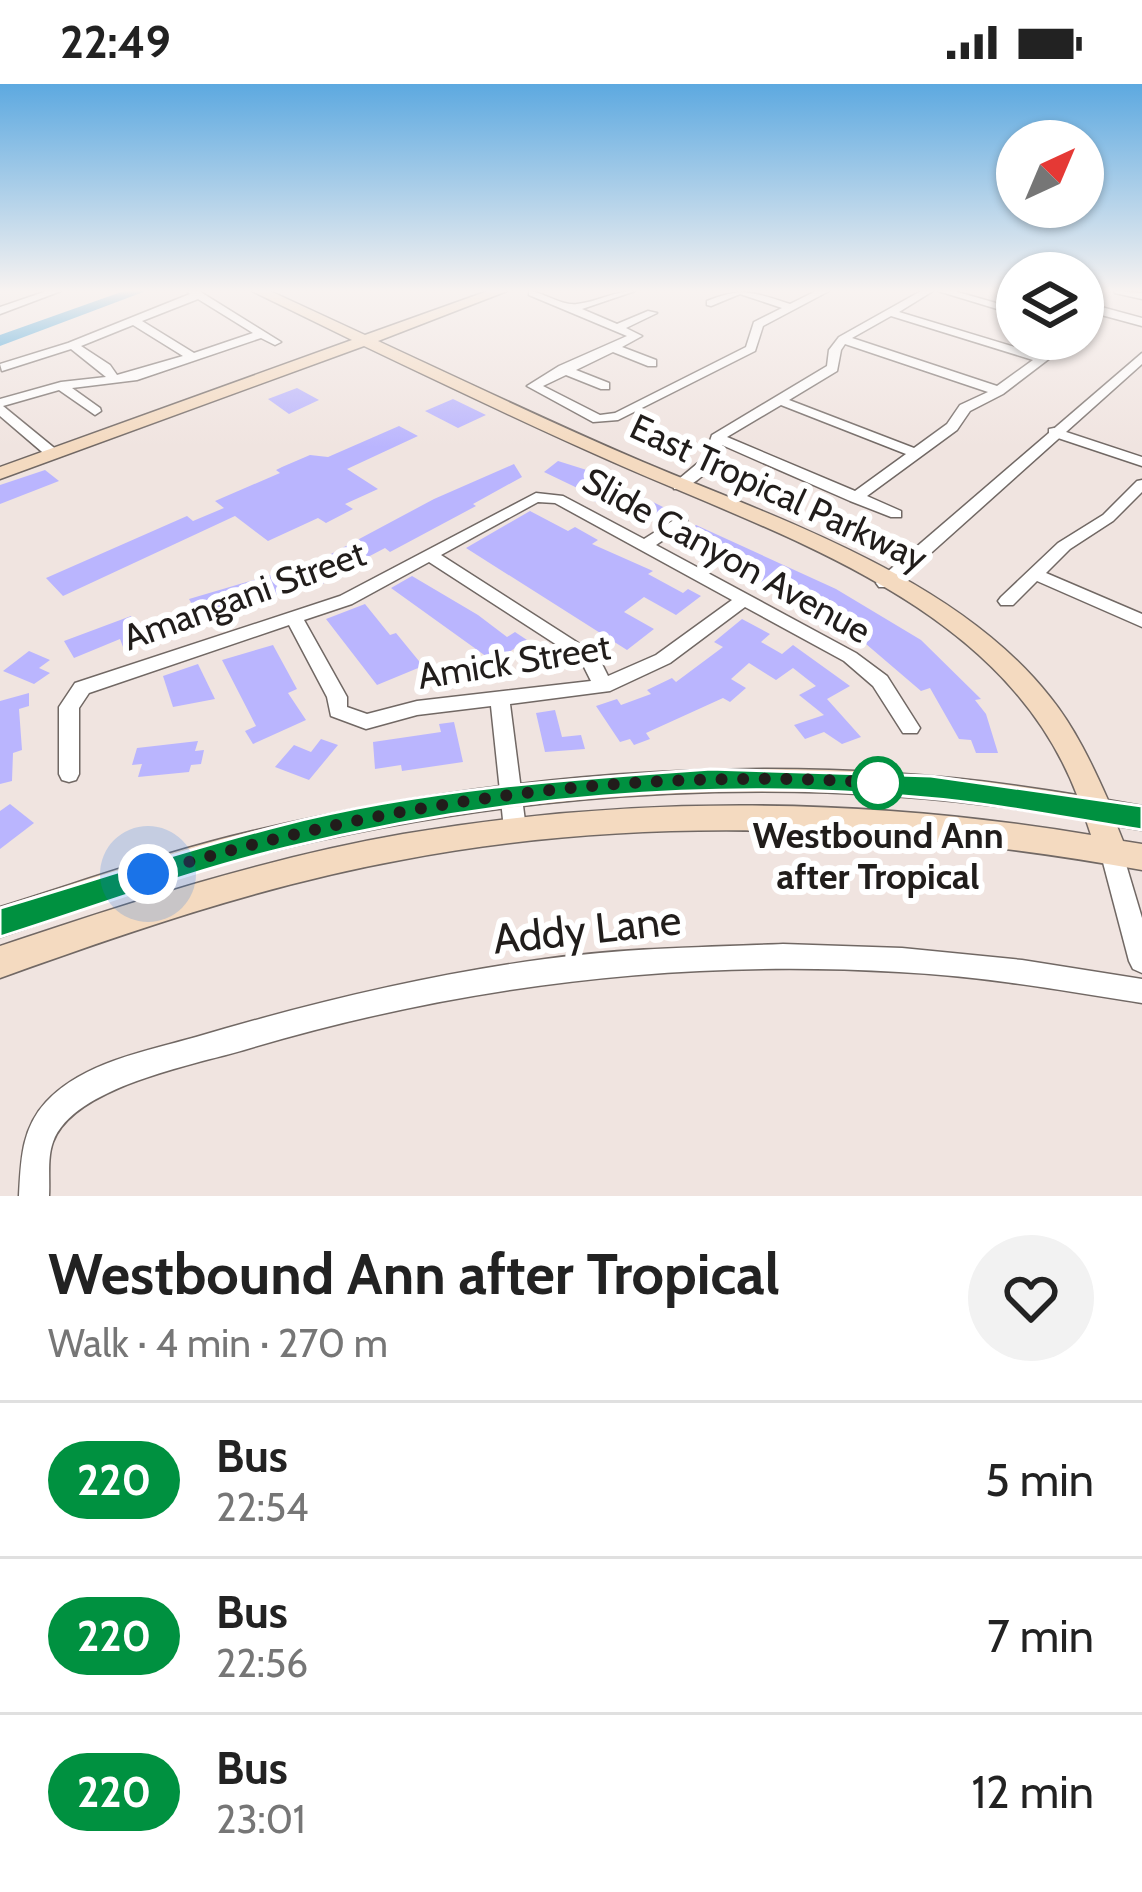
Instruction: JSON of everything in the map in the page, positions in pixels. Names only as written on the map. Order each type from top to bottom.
[{"type":"main road","points":[[0,460],[47,449],[344,343]]},
{"type":"main road","name":"East Tropical Parkway","points":[[373,343],[886,583],[980,641],[1025,684],[1075,755],[1097,809],[1127,854]]},
{"type":"main road","points":[[0,473],[47,449]]},
{"type":"main road","points":[[0,922],[283,836],[511,796],[681,781],[801,780],[931,787],[1142,818]]},
{"type":"main road","points":[[0,962],[253,880],[402,847],[515,829],[621,819],[754,816],[911,825],[1127,854]]},
{"type":"street","points":[[2,367],[78,343]]},
{"type":"street","points":[[170,343],[194,358]]},
{"type":"street","points":[[47,449],[0,406],[61,386],[114,379],[251,343]]},
{"type":"street","points":[[620,343],[533,386],[608,419],[751,349],[753,343]]},
{"type":"street","points":[[679,486],[711,460],[717,438],[833,368],[840,343]]},
{"type":"street","points":[[855,343],[999,391]]},
{"type":"street","points":[[73,345],[114,379]]},
{"type":"street","points":[[611,347],[652,363]]},
{"type":"street","points":[[886,583],[1142,357]]},
{"type":"street","points":[[855,498],[952,427],[965,408],[999,391],[1042,360]]},
{"type":"street","points":[[563,368],[605,386]]},
{"type":"street","points":[[61,386],[95,411]]},
{"type":"street","points":[[779,400],[915,453]]},
{"type":"street","points":[[1054,432],[1142,462]]},
{"type":"street","points":[[717,438],[896,514]]},
{"type":"street","points":[[1007,601],[1064,546],[1108,518],[1142,484]]},
{"type":"street","name":"Slide Canyon Avenue","points":[[553,498],[868,669],[890,693],[910,728]]},
{"type":"street","name":"Amangani Street","points":[[69,774],[69,707],[82,688],[295,620],[375,586],[527,501],[553,498]]},
{"type":"street","points":[[643,547],[682,521]]},
{"type":"street","points":[[430,556],[580,652],[592,663],[603,686]]},
{"type":"street","points":[[1035,574],[1142,621]]},
{"type":"street","name":"Amick Street","points":[[295,620],[337,697],[338,711],[366,722],[417,709],[603,686],[663,659],[743,600]]},
{"type":"street","points":[[500,699],[515,829]]},
{"type":"street","points":[[1127,854],[1142,961]]},
{"type":"street","name":"Addy Lane","points":[[34,1196],[35,1149],[44,1127],[60,1108],[95,1083],[263,1028],[445,984],[637,958],[731,954],[919,959],[1142,991]]},
{"type":"building","points":[[297,388],[319,400],[289,414],[268,399]]},
{"type":"building","points":[[453,399],[486,415],[458,428],[425,411]]},
{"type":"building","points":[[399,426],[418,436],[347,469],[378,489],[345,504],[353,509],[326,523],[318,518],[268,541],[235,516],[63,596],[46,578],[187,516],[193,521],[224,508],[215,501],[280,473],[276,470],[282,467],[310,455],[328,457]]},
{"type":"building","points":[[558,461],[593,472],[665,508],[641,524],[629,518],[638,512],[612,498],[602,505],[590,499],[594,496],[544,472]]},
{"type":"building","points":[[514,464],[522,477],[473,504],[476,506],[390,552],[385,548],[322,584],[314,577],[268,599],[270,604],[203,624],[189,599],[318,561],[434,499]]},
{"type":"building","points":[[45,470],[59,481],[0,504],[0,485]]},
{"type":"building","points":[[530,511],[568,531],[575,527],[598,540],[592,544],[653,571],[648,574],[683,593],[688,589],[701,596],[676,615],[644,597],[624,612],[654,629],[627,650],[466,548]]},
{"type":"building","points":[[696,525],[836,589],[921,640],[981,699],[975,700],[986,714],[998,753],[976,753],[971,740],[959,739],[930,688],[921,691],[859,638],[715,563],[722,557],[679,537]]},
{"type":"building","points":[[412,576],[507,637],[515,632],[527,640],[494,662],[391,588]]},
{"type":"building","points":[[365,604],[423,666],[377,685],[326,619]]},
{"type":"building","points":[[131,616],[141,641],[123,647],[120,639],[74,658],[64,641]]},
{"type":"building","points":[[742,619],[770,634],[761,642],[782,654],[793,645],[850,686],[827,699],[861,737],[842,744],[824,732],[805,739],[794,725],[824,715],[799,695],[816,686],[793,668],[776,680],[749,663],[731,679],[746,688],[730,702],[723,698],[646,733],[650,739],[634,745],[630,739],[620,742],[596,706],[617,699],[621,705],[651,694],[647,690],[672,678],[676,682],[723,647],[714,642]]},
{"type":"building","points":[[273,645],[297,689],[288,693],[306,720],[253,744],[245,731],[256,726],[222,660]]},
{"type":"building","points":[[29,651],[50,660],[39,668],[50,673],[34,684],[3,671]]},
{"type":"building","points":[[198,664],[215,699],[173,707],[163,676]]},
{"type":"building","points":[[29,693],[29,706],[19,709],[22,750],[13,753],[12,781],[0,784],[0,701]]},
{"type":"building","points":[[555,710],[562,737],[581,735],[585,749],[545,752],[536,713]]},
{"type":"building","points":[[454,722],[463,762],[402,771],[401,765],[375,769],[373,742],[441,732],[439,724]]},
{"type":"building","points":[[321,739],[338,745],[309,780],[275,767],[294,745],[311,752]]},
{"type":"building","points":[[198,741],[195,751],[204,750],[201,764],[191,765],[189,772],[138,777],[142,764],[132,765],[137,748]]},
{"type":"building","points":[[10,804],[34,823],[0,849],[0,811]]},
{"type":"bus line","name":"220","points":[[0,923],[283,836],[400,812],[561,790],[710,780],[865,782],[1142,818]]},
{"type":"place","name":"Westbound Ann after Tropical","points":[[878,783]]},
{"type":"route","points":[[148,874],[331,826],[511,796],[710,780],[878,783]]}]
